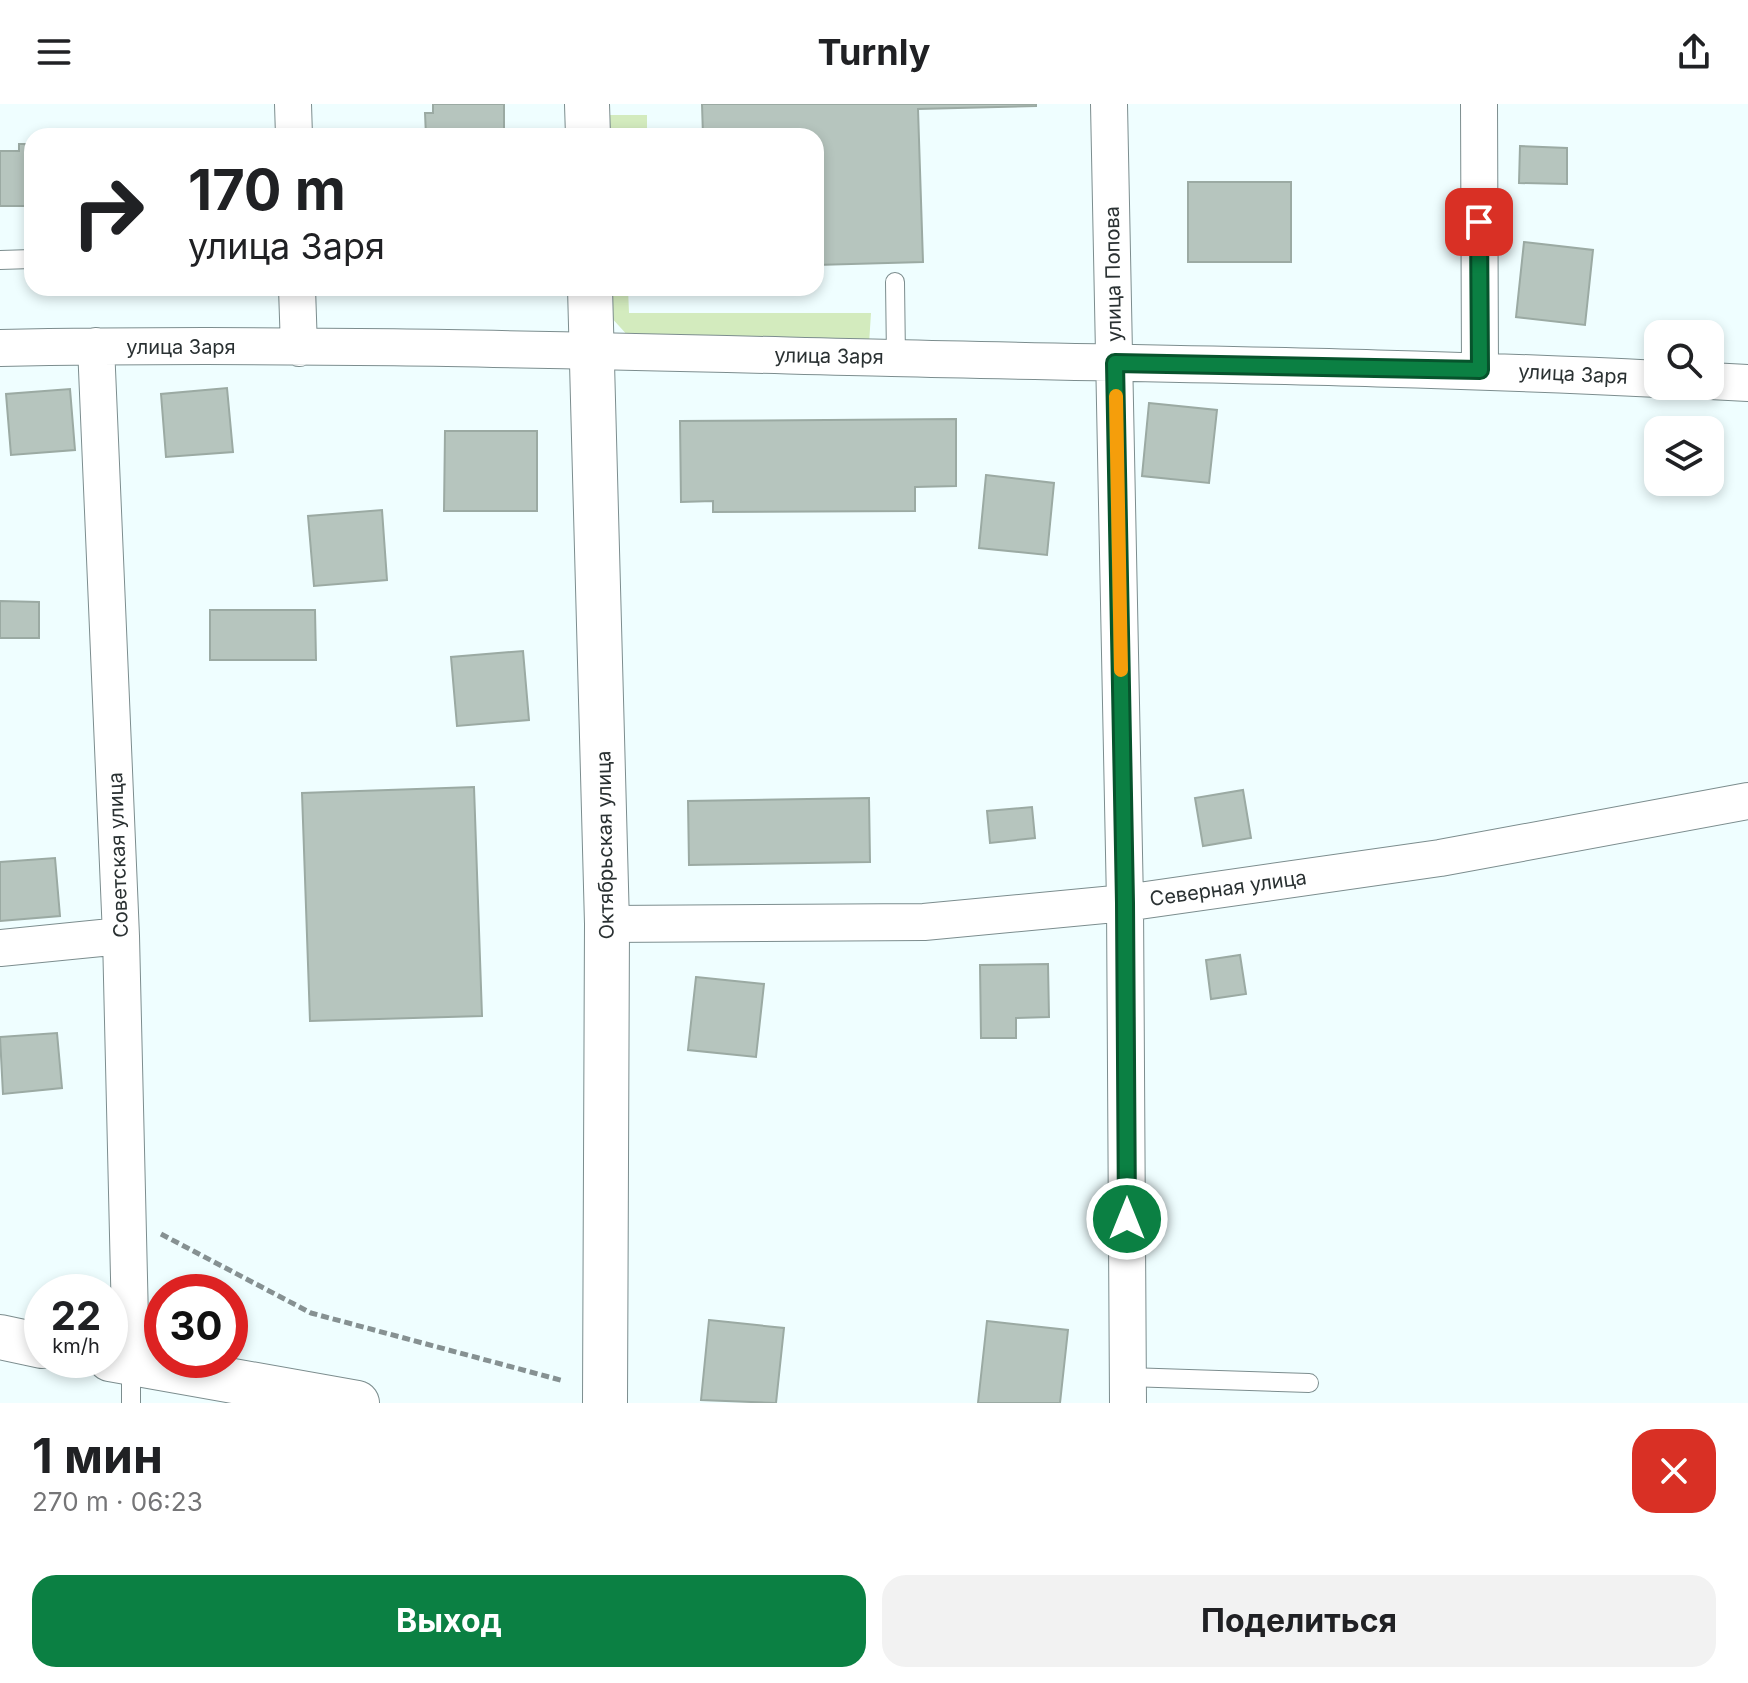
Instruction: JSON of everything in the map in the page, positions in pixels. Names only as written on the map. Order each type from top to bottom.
[{"type":"main road","points":[[587,104],[588,128]]},
{"type":"main road","name":"Октябрьская улица","points":[[590,296],[607,924],[605,1403]]},
{"type":"main road","points":[[0,1337],[24,1342]]},
{"type":"main road","points":[[128,1375],[357,1403]]},
{"type":"street","points":[[293,104],[294,128]]},
{"type":"street","name":"улица Попова","points":[[1109,104],[1125,903],[1128,1390]]},
{"type":"street","points":[[1479,104],[1480,370]]},
{"type":"street","points":[[297,296],[299,348]]},
{"type":"street","name":"улица Заря","points":[[0,348],[96,346],[591,351],[1480,370],[1644,378]]},
{"type":"street","name":"Советская улица","points":[[96,346],[121,936],[128,1216],[127,1274]]},
{"type":"street","points":[[1724,382],[1748,383]]},
{"type":"street","name":"Северная улица","points":[[607,924],[924,922],[1125,903],[1440,858],[1748,801]]},
{"type":"street","points":[[0,948],[121,936]]},
{"type":"lane","points":[[0,260],[24,259]]},
{"type":"lane","points":[[895,282],[896,358]]},
{"type":"lane","points":[[1128,1390],[1309,1383]]},
{"type":"path","points":[[128,1216],[311,1313],[564,1381]]},
{"type":"green space","points":[[608,115],[647,115],[647,128],[605,128]]},
{"type":"green space","points":[[605,296],[628,296],[629,313],[871,313],[869,344],[630,338],[609,315]]},
{"type":"building","points":[[433,104],[504,104],[504,128],[426,128],[425,113],[433,113]]},
{"type":"building","points":[[702,104],[1036,104],[918,109],[923,262],[824,265],[824,128],[703,128]]},
{"type":"building","points":[[19,144],[24,144],[24,206],[0,206],[0,151],[19,151]]},
{"type":"building","points":[[1520,146],[1567,148],[1567,184],[1519,183]]},
{"type":"building","points":[[1188,182],[1291,182],[1291,262],[1188,262]]},
{"type":"building","points":[[1524,242],[1593,250],[1585,325],[1516,317]]},
{"type":"building","points":[[227,388],[233,452],[166,457],[161,394]]},
{"type":"building","points":[[70,389],[75,450],[11,455],[6,394]]},
{"type":"building","points":[[1149,403],[1217,410],[1209,483],[1142,476]]},
{"type":"building","points":[[956,419],[956,486],[915,487],[915,511],[713,512],[713,501],[681,502],[680,421]]},
{"type":"building","points":[[445,431],[537,431],[537,511],[444,511]]},
{"type":"building","points":[[986,475],[1054,483],[1047,555],[979,548]]},
{"type":"building","points":[[382,510],[387,580],[314,586],[308,516]]},
{"type":"building","points":[[0,601],[39,602],[39,638],[0,638]]},
{"type":"building","points":[[210,610],[315,610],[316,660],[210,660]]},
{"type":"building","points":[[523,651],[529,720],[457,726],[451,657]]},
{"type":"building","points":[[474,787],[482,1016],[310,1021],[302,793]]},
{"type":"building","points":[[1243,790],[1251,838],[1203,846],[1195,798]]},
{"type":"building","points":[[869,798],[870,862],[689,865],[688,801]]},
{"type":"building","points":[[1032,807],[1035,838],[990,843],[987,811]]},
{"type":"building","points":[[55,858],[60,916],[0,921],[0,862]]},
{"type":"building","points":[[1240,955],[1246,994],[1211,999],[1206,960]]},
{"type":"building","points":[[1048,964],[1049,1017],[1016,1018],[1016,1038],[981,1038],[980,965]]},
{"type":"building","points":[[696,977],[764,984],[756,1057],[688,1050]]},
{"type":"building","points":[[57,1033],[62,1088],[3,1094],[0,1037]]},
{"type":"building","points":[[709,1320],[784,1328],[776,1403],[701,1400]]},
{"type":"building","points":[[987,1321],[1068,1330],[1060,1403],[978,1403]]},
{"type":"slow traffic","points":[[1116,396],[1121,670]]},
{"type":"route","points":[[1127,1219],[1125,903],[1115,363],[1480,370],[1479,222]]}]
